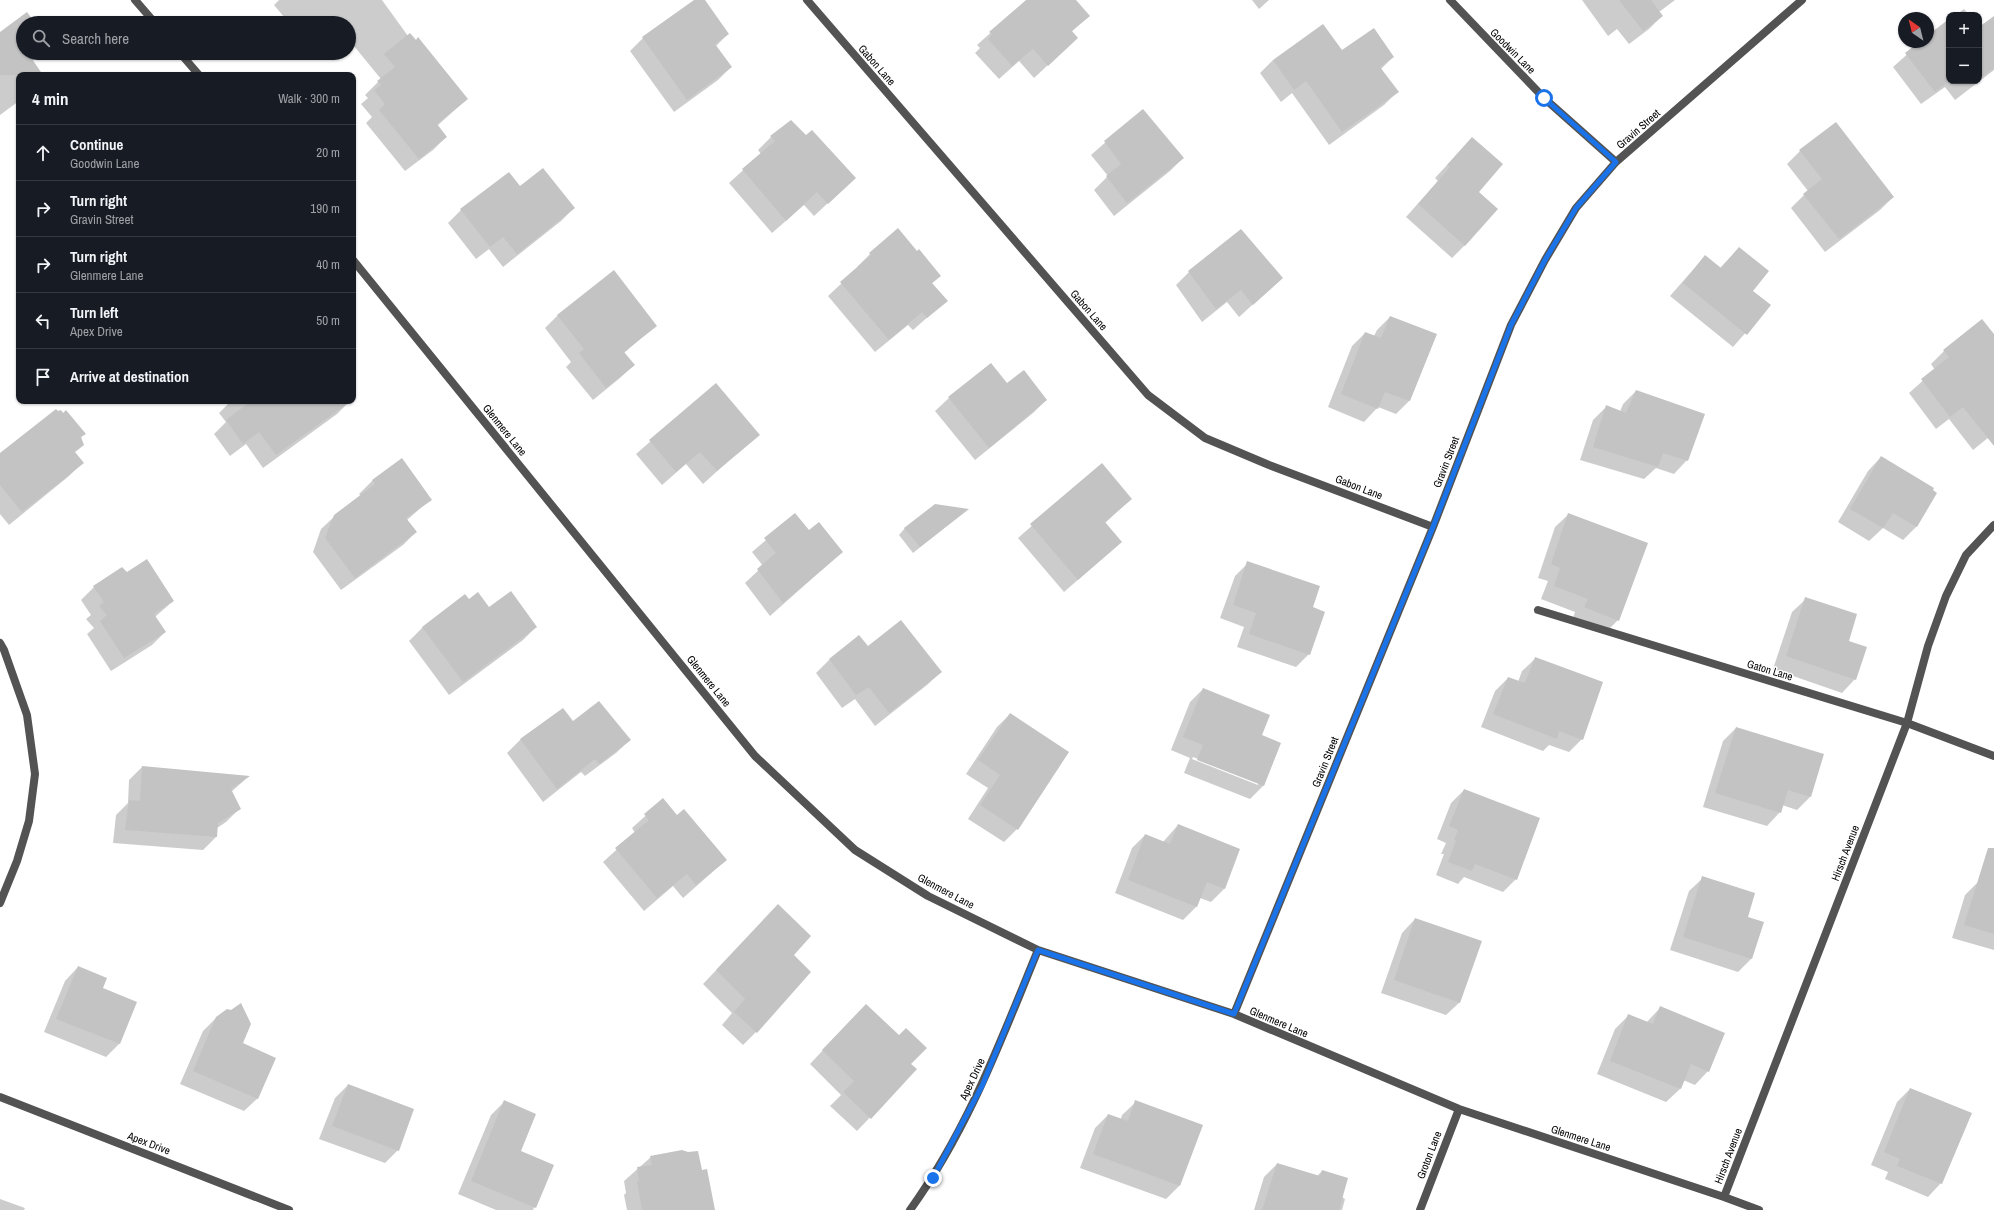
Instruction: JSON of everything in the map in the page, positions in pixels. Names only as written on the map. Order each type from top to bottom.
[{"type":"street","points":[[135,0],[149,16]]},
{"type":"street","name":"Gabon Lane","points":[[807,0],[1148,395],[1205,438],[1269,465],[1433,527]]},
{"type":"street","name":"Goodwin Lane","points":[[1450,0],[1544,98],[1616,162]]},
{"type":"street","name":"Gravin Street","points":[[1234,1014],[1433,527],[1511,325],[1545,260],[1576,208],[1616,162],[1802,0]]},
{"type":"street","points":[[186,60],[196,72]]},
{"type":"street","name":"Glenmere Lane","points":[[356,264],[755,756],[855,850],[928,896],[1038,950],[1234,1014],[1459,1109],[1759,1210]]},
{"type":"street","name":"Hirsch Avenue","points":[[1724,1197],[1907,723],[1928,646],[1946,596],[1966,555],[1994,525]]},
{"type":"street","name":"Gaton Lane","points":[[1538,610],[1907,723],[1994,756]]},
{"type":"street","points":[[0,643],[4,650],[27,715],[35,774],[29,820],[17,861],[0,903]]},
{"type":"street","name":"Apex Drive","points":[[910,1210],[933,1178],[982,1086],[1038,950]]},
{"type":"street","name":"Apex Drive","points":[[0,1096],[289,1210]]},
{"type":"street","name":"Groton Lane","points":[[1420,1210],[1459,1109]]},
{"type":"building","points":[[694,0],[705,0],[729,34],[715,44],[732,67],[687,100],[642,37]]},
{"type":"building","points":[[1026,0],[1076,0],[1090,16],[1072,31],[1078,38],[1048,66],[1033,49],[1012,66],[988,39],[992,34],[989,32]]},
{"type":"building","points":[[1619,0],[1651,0],[1663,16],[1643,31]]},
{"type":"building","points":[[27,12],[30,16],[22,16]]},
{"type":"building","points":[[1994,16],[1994,68],[1982,77],[1982,48],[1982,25]]},
{"type":"building","points":[[16,20],[16,60],[33,60],[41,72],[16,72],[16,75],[0,75],[0,32]]},
{"type":"building","points":[[1946,21],[1946,83],[1935,92],[1905,53],[1911,48],[1934,48],[1934,30]]},
{"type":"building","points":[[1323,24],[1342,50],[1374,28],[1394,57],[1380,67],[1399,92],[1342,132],[1306,81],[1294,90],[1273,60]]},
{"type":"building","points":[[410,33],[416,40],[418,37],[468,99],[437,124],[447,137],[419,159],[379,110],[385,104],[374,90],[381,85],[377,81],[395,67],[384,54]]},
{"type":"building","points":[[1143,109],[1184,158],[1127,203],[1106,176],[1121,164],[1104,141]]},
{"type":"building","points":[[791,120],[806,135],[812,130],[856,178],[828,204],[817,192],[786,221],[742,169],[775,141],[770,136]]},
{"type":"building","points":[[1836,122],[1894,197],[1839,239],[1803,194],[1822,179],[1799,150]]},
{"type":"building","points":[[1472,137],[1503,164],[1479,192],[1498,209],[1465,246],[1418,204],[1450,167],[1447,165]]},
{"type":"building","points":[[543,168],[575,208],[517,254],[503,237],[490,247],[460,209],[509,172],[520,186]]},
{"type":"building","points":[[898,228],[917,251],[919,249],[941,276],[932,283],[948,301],[927,318],[922,312],[889,340],[840,282],[871,255],[869,253]]},
{"type":"building","points":[[1241,229],[1283,278],[1253,305],[1241,290],[1216,309],[1188,271]]},
{"type":"building","points":[[1739,247],[1769,271],[1753,291],[1771,305],[1747,335],[1683,283],[1705,255],[1721,268]]},
{"type":"building","points":[[614,270],[657,326],[624,352],[635,365],[606,388],[579,353],[584,349],[557,315]]},
{"type":"building","points":[[1390,316],[1437,334],[1410,401],[1385,392],[1378,409],[1341,394],[1365,332],[1381,338]]},
{"type":"building","points":[[1982,319],[1994,334],[1994,446],[1963,407],[1950,417],[1921,379],[1949,357],[1943,350]]},
{"type":"building","points":[[991,363],[1007,383],[1024,370],[1047,400],[989,448],[948,397]]},
{"type":"building","points":[[716,383],[760,435],[717,471],[700,452],[676,472],[649,440]]},
{"type":"building","points":[[1636,390],[1705,414],[1688,461],[1663,453],[1658,467],[1593,447],[1606,405],[1626,413]]},
{"type":"building","points":[[247,404],[347,404],[276,455],[259,432],[243,444],[226,420]]},
{"type":"building","points":[[56,409],[58,411],[61,410],[63,413],[66,410],[86,434],[81,437],[84,445],[75,452],[84,463],[22,512],[0,485],[0,453]]},
{"type":"building","points":[[1881,456],[1934,488],[1933,490],[1937,493],[1917,527],[1893,513],[1883,528],[1850,509]]},
{"type":"building","points":[[402,458],[432,500],[406,518],[417,532],[355,578],[325,538],[334,515],[375,484],[372,480]]},
{"type":"building","points":[[1102,463],[1132,499],[1105,522],[1122,542],[1078,580],[1030,524]]},
{"type":"building","points":[[935,504],[969,509],[920,547],[904,528]]},
{"type":"building","points":[[795,513],[809,530],[819,522],[843,552],[783,603],[757,569],[776,553],[764,538]]},
{"type":"building","points":[[1568,513],[1648,543],[1619,621],[1584,607],[1588,599],[1554,586],[1560,568],[1551,564]]},
{"type":"building","points":[[147,559],[174,601],[154,614],[166,632],[124,658],[100,621],[107,615],[99,606],[104,602],[93,586],[122,567],[127,572]]},
{"type":"building","points":[[1247,561],[1320,586],[1313,607],[1325,612],[1310,655],[1249,634],[1256,613],[1233,605]]},
{"type":"building","points":[[511,591],[537,627],[463,682],[422,627],[465,594],[469,599],[478,592],[489,607]]},
{"type":"building","points":[[1805,597],[1857,614],[1849,641],[1867,647],[1856,680],[1786,656]]},
{"type":"building","points":[[901,620],[942,672],[889,713],[869,687],[856,695],[829,659],[859,635],[868,646]]},
{"type":"building","points":[[1535,657],[1603,682],[1583,740],[1559,731],[1557,739],[1493,714],[1508,677],[1525,683]]},
{"type":"building","points":[[1203,688],[1270,715],[1262,735],[1281,743],[1264,786],[1197,760],[1203,745],[1183,737]]},
{"type":"building","points":[[599,701],[631,740],[599,764],[595,759],[557,789],[520,739],[563,708],[573,721]]},
{"type":"building","points":[[1010,713],[1069,752],[1018,830],[980,805],[1000,775],[978,760]]},
{"type":"building","points":[[1736,727],[1824,754],[1811,797],[1788,790],[1781,813],[1715,793]]},
{"type":"building","points":[[142,766],[250,776],[231,789],[241,809],[218,823],[217,837],[125,830],[129,800],[140,801]]},
{"type":"building","points":[[1464,789],[1540,818],[1517,880],[1475,864],[1472,871],[1448,862],[1456,841],[1454,840],[1458,830],[1449,826]]},
{"type":"building","points":[[663,798],[677,815],[684,809],[727,860],[696,885],[687,874],[657,898],[615,848],[649,820],[644,814]]},
{"type":"building","points":[[1178,824],[1240,849],[1225,889],[1207,882],[1197,907],[1128,880],[1145,834],[1170,844]]},
{"type":"building","points":[[1988,848],[1994,848],[1994,934],[1964,925]]},
{"type":"building","points":[[1702,876],[1755,893],[1748,917],[1764,922],[1752,959],[1683,937]]},
{"type":"building","points":[[778,904],[811,936],[794,955],[811,972],[757,1033],[734,1012],[745,999],[716,970]]},
{"type":"building","points":[[1415,918],[1482,941],[1460,1003],[1394,980]]},
{"type":"building","points":[[78,966],[107,978],[103,988],[137,1002],[120,1044],[56,1019]]},
{"type":"building","points":[[241,1003],[251,1024],[243,1043],[276,1058],[258,1099],[193,1071],[216,1017],[227,1009],[231,1010]]},
{"type":"building","points":[[866,1004],[899,1035],[906,1028],[927,1048],[911,1064],[917,1069],[871,1119],[843,1092],[854,1081],[822,1050]]},
{"type":"building","points":[[1660,1006],[1725,1033],[1709,1072],[1691,1064],[1681,1089],[1610,1061],[1628,1014],[1653,1024]]},
{"type":"building","points":[[348,1084],[414,1109],[399,1151],[332,1126]]},
{"type":"building","points":[[1910,1088],[1972,1113],[1942,1184],[1897,1166],[1900,1159],[1884,1152]]},
{"type":"building","points":[[504,1100],[536,1114],[521,1151],[554,1165],[536,1208],[471,1181]]},
{"type":"building","points":[[1135,1100],[1203,1125],[1180,1186],[1093,1154],[1108,1114],[1128,1121]]},
{"type":"building","points":[[682,1150],[688,1152],[698,1151],[702,1170],[707,1169],[715,1210],[642,1210],[637,1181],[639,1181],[637,1167],[652,1165],[650,1156]]},
{"type":"building","points":[[1277,1163],[1320,1176],[1322,1170],[1348,1178],[1339,1210],[1262,1210]]},
{"type":"route","points":[[933,1178],[982,1086],[1038,950],[1234,1014],[1433,527],[1511,325],[1545,260],[1576,208],[1616,162],[1544,98]]}]
